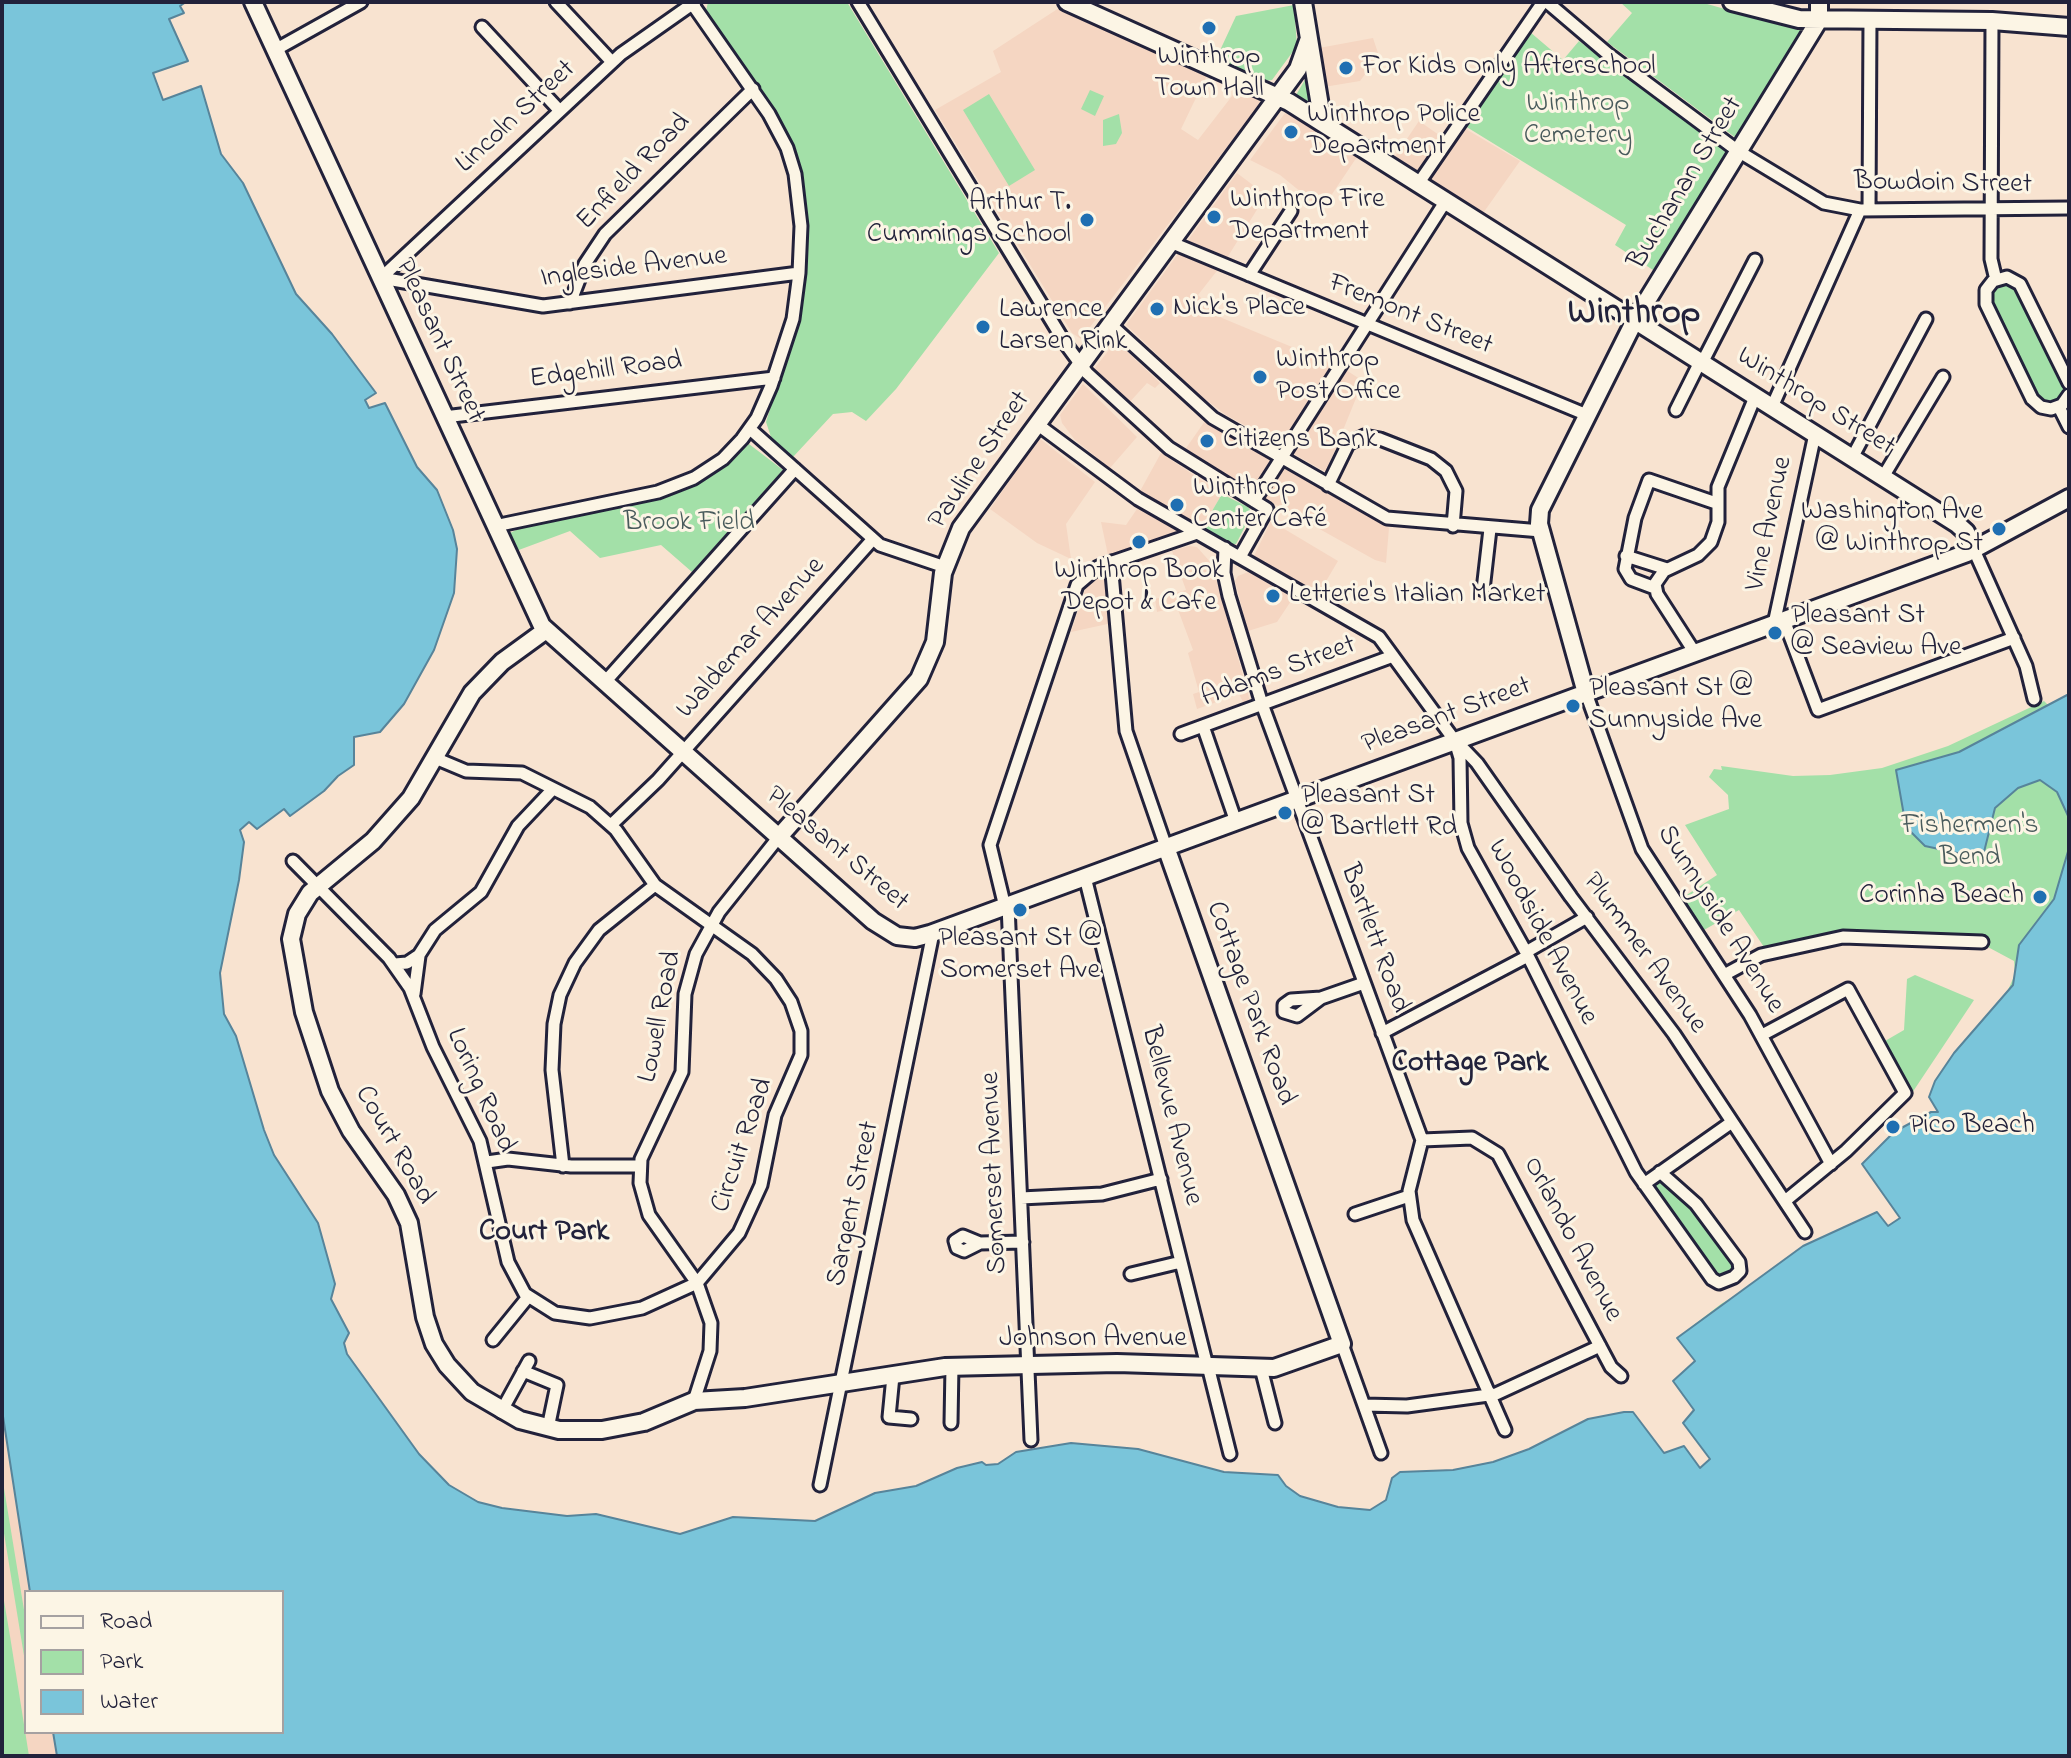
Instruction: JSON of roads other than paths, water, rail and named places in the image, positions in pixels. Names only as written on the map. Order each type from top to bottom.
[{"type":"main road","name":"Pleasant Street","points":[[253,2],[546,630],[885,931],[912,938],[933,933],[1974,550],[2069,498]]},
{"type":"main road","name":"Winthrop Street","points":[[1067,2],[1278,97],[1318,120],[1959,526],[1974,550]]},
{"type":"main road","points":[[1303,2],[1320,106],[1318,120]]},
{"type":"main road","points":[[1732,2],[1789,18],[1992,21],[2069,27]]},
{"type":"main road","points":[[1819,2],[1819,20]]},
{"type":"main road","name":"Buchanan Street","points":[[1586,693],[1541,531],[1541,506],[1635,320],[1819,20]]},
{"type":"main road","name":"Pauline Street","points":[[778,838],[922,674],[936,638],[945,567],[961,528],[1278,97],[1305,59],[1308,41]]},
{"type":"main road","name":"Court Road","points":[[546,630],[483,680],[463,706],[435,758],[390,824],[317,886],[299,910],[291,939],[294,966],[315,1050],[341,1114],[404,1211],[414,1242],[425,1317],[434,1344],[463,1384],[501,1412],[548,1428],[589,1431],[621,1428],[694,1401],[740,1399],[842,1384]]},
{"type":"main road","name":"Cottage Park Road","points":[[1166,847],[1342,1344]]},
{"type":"main road","name":"Johnson Avenue","points":[[842,1384],[952,1366],[1279,1367],[1342,1344]]},
{"type":"street","points":[[275,50],[361,2]]},
{"type":"street","points":[[556,2],[612,62]]},
{"type":"street","points":[[858,2],[1080,364],[1115,402],[1169,448],[1267,509],[1240,557]]},
{"type":"street","points":[[1418,184],[1545,2]]},
{"type":"street","name":"Bowdoin Street","points":[[1545,2],[1608,54],[1738,151],[1818,201],[1864,210],[2069,208]]},
{"type":"street","points":[[495,526],[678,485],[717,463],[750,429],[774,378],[793,319],[799,273],[801,226],[793,165],[774,122],[693,3]]},
{"type":"street","name":"Lincoln Street","points":[[381,278],[612,62],[693,3]]},
{"type":"street","points":[[1772,407],[1864,210],[1870,20]]},
{"type":"street","points":[[1992,21],[1991,266],[1996,280]]},
{"type":"street","points":[[482,27],[560,111]]},
{"type":"street","name":"Enfield Road","points":[[570,303],[585,264],[605,234],[753,89]]},
{"type":"street","points":[[1254,501],[1445,202]]},
{"type":"street","points":[[1249,275],[1291,211]]},
{"type":"street","name":"Fremont Street","points":[[1170,242],[1587,415]]},
{"type":"street","points":[[1676,410],[1755,260]]},
{"type":"street","name":"Ingleside Avenue","points":[[381,278],[537,306],[799,273]]},
{"type":"street","points":[[2069,383],[2022,287],[2010,278],[1996,280],[1986,290],[1986,304],[2032,399],[2043,408],[2059,407],[2069,395]]},
{"type":"street","points":[[1852,458],[1926,319]]},
{"type":"street","points":[[1110,324],[1209,415],[1390,520],[1541,531]]},
{"type":"street","points":[[1883,477],[1943,377]]},
{"type":"street","name":"Edgehill Road","points":[[444,417],[774,378]]},
{"type":"street","points":[[1655,588],[1657,578],[1667,569],[1698,555],[1711,542],[1718,522],[1718,487],[1755,397]]},
{"type":"street","points":[[2059,407],[2069,427]]},
{"type":"street","name":"Woodside Avenue","points":[[1037,424],[1120,487],[1379,637],[1455,741],[1466,843],[1527,954],[1644,1184],[1712,1279],[1722,1283],[1734,1277],[1740,1271],[1739,1262],[1699,1209],[1660,1172]]},
{"type":"street","points":[[750,429],[873,539],[889,549],[945,567]]},
{"type":"street","name":"Vine Avenue","points":[[1779,622],[1815,434]]},
{"type":"street","points":[[1328,485],[1350,441],[1364,436],[1380,439],[1431,459],[1446,471],[1456,491],[1453,526]]},
{"type":"street","points":[[604,683],[795,469]]},
{"type":"street","points":[[1695,653],[1655,588],[1628,577],[1626,556],[1649,480],[1716,503]]},
{"type":"street","points":[[1483,590],[1490,529]]},
{"type":"street","name":"Somerset Avenue","points":[[1031,1440],[1006,906],[990,845],[1077,585],[1089,571],[1197,533]]},
{"type":"street","name":"Waldemar Avenue","points":[[611,825],[682,752],[873,539]]},
{"type":"street","name":"Bartlett Road","points":[[1225,548],[1224,573],[1229,596],[1262,704],[1422,1140]]},
{"type":"street","name":"Winthrop Street","points":[[1974,550],[2014,638],[2034,699]]},
{"type":"street","points":[[1626,556],[1667,569]]},
{"type":"street","name":"Cottage Park Road","points":[[1111,562],[1126,731],[1166,847]]},
{"type":"street","points":[[1779,622],[1818,710],[2014,638]]},
{"type":"street","name":"Adams Street","points":[[1181,734],[1393,656]]},
{"type":"street","name":"Sunnyside Avenue","points":[[1586,693],[1642,849],[1762,1035],[1831,1164]]},
{"type":"street","points":[[1203,726],[1236,822]]},
{"type":"street","name":"Plummer Avenue","points":[[1455,741],[1477,763],[1674,1034],[1805,1232]]},
{"type":"street","name":"Circuit Road","points":[[435,758],[466,771],[518,772],[586,804],[611,825],[655,885],[752,954],[780,985],[797,1019],[802,1049],[798,1067],[775,1115],[763,1177],[750,1214],[732,1244],[697,1283]]},
{"type":"street","points":[[395,964],[407,963],[419,955],[435,930],[485,888],[518,826],[552,790]]},
{"type":"street","name":"Lowell Road","points":[[640,1166],[646,1143],[682,1072],[687,981],[710,924],[778,838]]},
{"type":"street","name":"Loring Road","points":[[293,861],[395,964],[414,996],[431,1042],[466,1109],[487,1162],[509,1266],[528,1297]]},
{"type":"street","name":"Bellevue Avenue","points":[[1085,877],[1230,1454]]},
{"type":"street","points":[[563,1166],[552,1070],[554,1024],[560,995],[575,963],[599,930],[655,885]]},
{"type":"street","points":[[1382,1033],[1527,954],[1587,917]]},
{"type":"street","name":"Sargent Street","points":[[820,1485],[933,933]]},
{"type":"street","points":[[1724,975],[1765,954],[1843,937],[1982,942]]},
{"type":"street","points":[[414,996],[419,955]]},
{"type":"street","points":[[1321,998],[1364,983]]},
{"type":"street","points":[[1762,1035],[1848,989],[1905,1093],[1831,1164],[1785,1201]]},
{"type":"street","points":[[1644,1184],[1732,1122]]},
{"type":"street","name":"Orlando Avenue","points":[[1422,1140],[1466,1137],[1482,1141],[1498,1154],[1612,1369],[1621,1376]]},
{"type":"street","points":[[1422,1140],[1409,1196],[1415,1226],[1505,1430]]},
{"type":"street","points":[[487,1162],[508,1159],[563,1166],[640,1166],[641,1189],[651,1220],[697,1283],[710,1318],[712,1338],[694,1401]]},
{"type":"street","points":[[1021,1198],[1102,1194],[1161,1179]]},
{"type":"street","points":[[1355,1214],[1409,1196]]},
{"type":"street","points":[[980,1243],[1023,1242]]},
{"type":"street","points":[[1131,1274],[1181,1262]]},
{"type":"street","points":[[493,1340],[528,1297],[560,1315],[595,1317],[648,1306],[697,1283]]},
{"type":"street","name":"Cottage Park Road","points":[[1342,1344],[1381,1453]]},
{"type":"street","points":[[1364,1405],[1407,1406],[1489,1395],[1600,1346]]},
{"type":"street","points":[[501,1412],[526,1366],[557,1385],[548,1428]]},
{"type":"street","points":[[951,1423],[952,1366]]},
{"type":"street","points":[[1261,1368],[1275,1423]]},
{"type":"street","points":[[893,1376],[889,1417],[911,1419]]},
{"type":"water","points":[[2,2],[186,2],[180,6],[184,13],[169,19],[188,61],[153,73],[163,100],[201,86],[221,154],[243,183],[296,294],[332,334],[376,393],[365,400],[369,408],[385,403],[417,467],[437,490],[453,530],[457,549],[454,593],[434,650],[404,704],[380,732],[354,737],[354,765],[324,791],[290,816],[284,809],[257,829],[249,822],[240,830],[244,842],[239,880],[220,973],[224,1014],[236,1036],[264,1130],[274,1155],[318,1223],[335,1284],[331,1299],[349,1333],[344,1343],[347,1354],[419,1454],[449,1485],[478,1502],[567,1516],[596,1514],[680,1534],[733,1517],[815,1521],[875,1493],[916,1486],[957,1468],[982,1462],[986,1465],[998,1464],[1016,1452],[1071,1443],[1138,1449],[1224,1472],[1278,1475],[1286,1486],[1300,1496],[1338,1507],[1370,1510],[1386,1500],[1392,1478],[1400,1472],[1453,1470],[1493,1462],[1529,1449],[1588,1419],[1624,1412],[1633,1412],[1664,1453],[1684,1446],[1700,1468],[1710,1459],[1683,1423],[1694,1410],[1673,1381],[1695,1361],[1677,1338],[1803,1246],[1877,1212],[1888,1226],[1900,1218],[1862,1164],[1894,1132],[1931,1112],[1938,1112],[1929,1097],[1935,1081],[1954,1053],[2013,985],[2019,945],[2054,899],[2069,848],[2069,1756],[57,1756],[53,1734],[284,1734],[284,1590],[30,1590],[2,1410]]},
{"type":"water","points":[[2069,694],[2069,818],[2057,792],[2040,780],[2018,788],[1995,808],[1984,852],[1971,856],[1925,846],[1906,827],[1896,770],[1959,752]]},
{"type":"place","name":"Winthrop Town Hall","points":[[1209,28]]},
{"type":"place","name":"For Kids Only Afterschool","points":[[1346,68]]},
{"type":"place","name":"Winthrop Police Department","points":[[1291,132]]},
{"type":"place","name":"Winthrop Fire Department","points":[[1214,217]]},
{"type":"place","name":"Arthur T. Cummings School","points":[[1087,220]]},
{"type":"place","name":"Nick's Place","points":[[1157,309]]},
{"type":"place","name":"Lawrence Larsen Rink","points":[[983,327]]},
{"type":"place","name":"Winthrop Post Office","points":[[1260,377]]},
{"type":"place","name":"Citizens Bank","points":[[1207,441]]},
{"type":"place","name":"Winthrop Center Café","points":[[1177,505]]},
{"type":"place","name":"Washington Ave @ Winthrop St","points":[[1999,529]]},
{"type":"place","name":"Winthrop Book Depot & Cafe","points":[[1139,542]]},
{"type":"place","name":"Letterie's Italian Market","points":[[1273,596]]},
{"type":"place","name":"Pleasant St @ Seaview Ave","points":[[1775,633]]},
{"type":"place","name":"Pleasant St @ Sunnyside Ave","points":[[1573,706]]},
{"type":"place","name":"Pleasant St @ Bartlett Rd","points":[[1285,813]]},
{"type":"place","name":"Corinha Beach","points":[[2040,897]]},
{"type":"place","name":"Pleasant St @ Somerset Ave","points":[[1020,910]]},
{"type":"place","name":"Pico Beach","points":[[1893,1127]]},
{"type":"district","name":"Winthrop","points":[[1634,316]]},
{"type":"district","name":"Cottage Park","points":[[1470,1065]]},
{"type":"district","name":"Court Park","points":[[544,1234]]},
{"type":"park label","name":"Winthrop Cemetery","points":[[1578,121]]},
{"type":"park label","name":"Brook Field","points":[[689,524]]},
{"type":"park label","name":"Fishermen's Bend","points":[[1970,843]]}]
